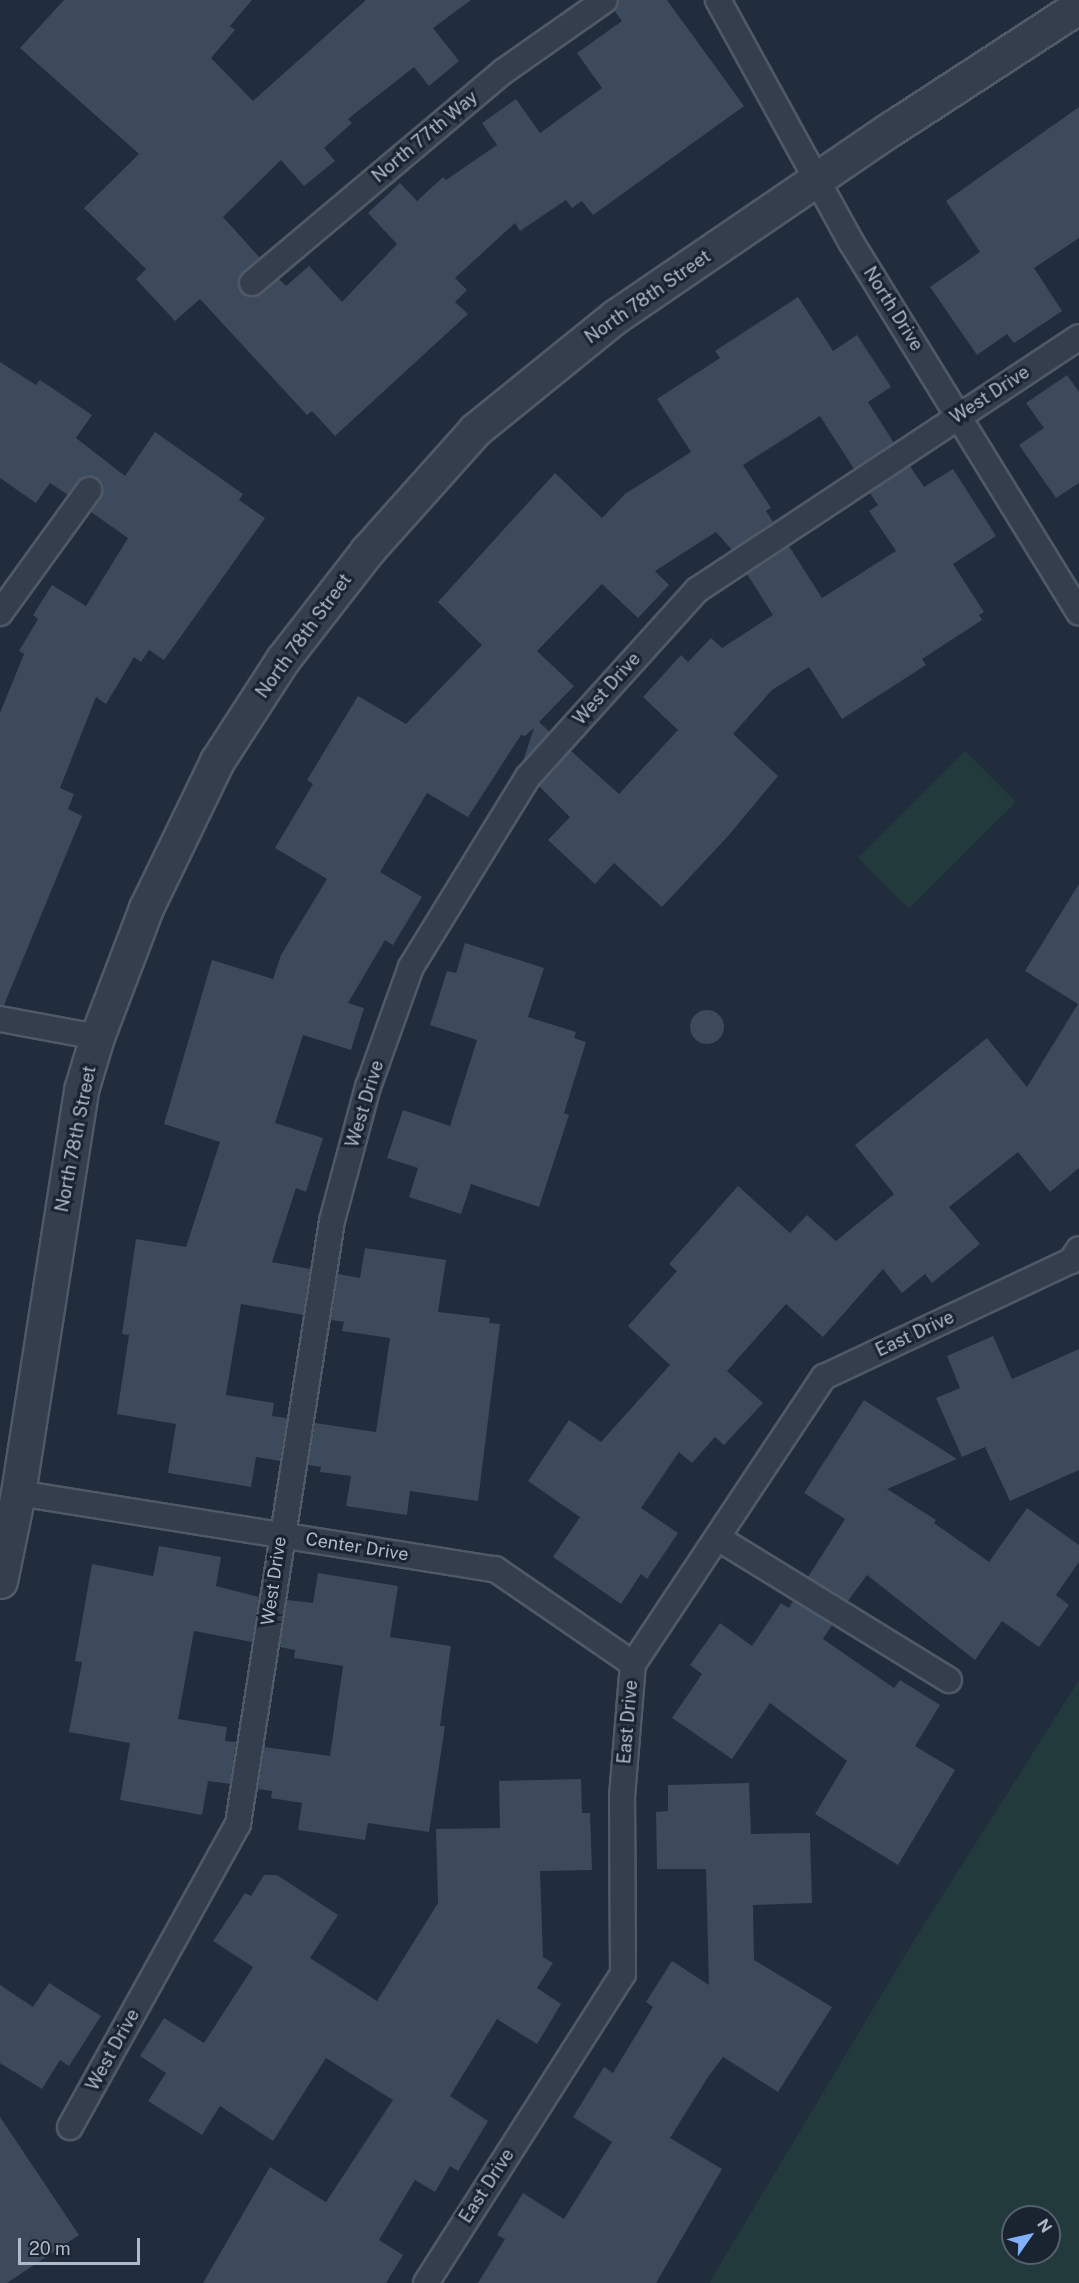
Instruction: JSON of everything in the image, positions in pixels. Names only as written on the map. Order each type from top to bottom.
[{"type":"street","name":"North 78th Street","points":[[0,1581],[18,1493],[81,1090],[97,1037],[146,908],[217,760],[283,659],[367,551],[475,430],[616,316],[818,178],[1079,6]]},
{"type":"lane","name":"North 77th Way","points":[[252,283],[504,72],[604,0]]},
{"type":"lane","name":"North Drive","points":[[718,0],[818,178],[851,242],[1079,612]]},
{"type":"lane","name":"West Drive","points":[[70,2127],[238,1824],[281,1536],[332,1221],[368,1087],[411,967],[528,777],[697,590],[1079,337]]},
{"type":"lane","points":[[0,613],[90,490]]},
{"type":"lane","points":[[0,1019],[97,1037]]},
{"type":"lane","name":"East Drive","points":[[426,2283],[623,1974],[622,1797],[633,1664],[824,1377],[1071,1261],[1079,1249]]},
{"type":"lane","name":"Center Drive","points":[[18,1493],[495,1569],[633,1664]]},
{"type":"lane","points":[[718,1538],[949,1680]]},
{"type":"green space","points":[[965,751],[1016,802],[909,909],[858,858]]},
{"type":"green space","points":[[1079,1680],[1079,2283],[709,2283],[913,1942]]},
{"type":"building","points":[[64,0],[252,0],[230,26],[235,30],[211,58],[253,101],[366,0],[471,0],[433,28],[459,61],[429,86],[414,67],[348,119],[352,123],[324,148],[335,161],[304,186],[281,160],[223,217],[260,258],[238,279],[241,292],[248,297],[261,294],[279,279],[286,286],[309,266],[342,302],[397,244],[368,213],[400,183],[417,201],[443,177],[446,180],[497,145],[482,123],[516,99],[540,133],[602,88],[577,53],[622,21],[614,10],[619,0],[667,0],[744,106],[593,215],[582,201],[572,208],[566,200],[520,231],[515,223],[455,278],[467,290],[455,302],[468,314],[335,436],[312,411],[307,415],[200,299],[175,321],[136,279],[146,269],[84,208],[139,154],[20,48]]},
{"type":"building","points":[[1079,107],[1079,238],[1034,268],[1062,311],[1014,343],[1007,334],[977,355],[930,287],[980,252],[946,201]]},
{"type":"building","points":[[798,297],[833,351],[857,335],[891,387],[868,402],[894,443],[854,469],[820,416],[743,465],[771,508],[766,511],[773,522],[732,550],[716,532],[655,571],[669,585],[638,618],[602,584],[537,651],[574,686],[539,722],[550,732],[523,761],[534,728],[525,736],[521,735],[468,817],[427,793],[380,872],[422,897],[393,945],[385,940],[348,1003],[364,1008],[351,1050],[303,1035],[275,1123],[323,1138],[306,1192],[296,1188],[272,1262],[310,1269],[303,1315],[241,1304],[226,1395],[274,1403],[272,1416],[287,1418],[280,1461],[256,1457],[251,1487],[168,1473],[176,1424],[117,1414],[129,1335],[122,1334],[136,1239],[186,1247],[220,1142],[164,1124],[212,960],[273,979],[281,955],[327,879],[275,848],[313,784],[307,780],[358,696],[406,724],[482,645],[438,602],[555,473],[602,518],[625,494],[691,452],[657,399],[720,358],[715,351]]},
{"type":"building","points":[[0,362],[36,385],[40,380],[92,415],[76,438],[125,476],[155,432],[243,494],[239,500],[265,518],[164,660],[149,650],[141,662],[134,657],[106,704],[96,697],[60,788],[74,794],[68,809],[82,816],[4,1005],[0,1005],[0,713],[24,654],[19,651],[38,619],[33,615],[52,585],[86,606],[128,538],[91,512],[103,492],[97,478],[83,477],[68,495],[50,483],[36,503],[0,478]]},
{"type":"building","points":[[1067,375],[1079,392],[1079,483],[1056,498],[1019,445],[1044,428],[1026,403]]},
{"type":"building","points":[[910,466],[924,487],[953,469],[996,536],[953,564],[984,612],[979,615],[982,620],[922,659],[926,665],[842,719],[809,667],[772,690],[733,734],[778,776],[729,835],[662,907],[614,863],[595,884],[548,840],[570,817],[539,786],[571,751],[619,794],[678,730],[643,697],[681,655],[688,662],[711,638],[722,648],[773,615],[747,574],[789,546],[822,598],[896,551],[869,511],[878,505],[870,493]]},
{"type":"building","points":[[1079,884],[1079,1168],[1050,1192],[1018,1152],[949,1207],[980,1244],[932,1283],[925,1274],[902,1293],[883,1269],[823,1337],[786,1304],[727,1371],[763,1403],[724,1445],[715,1437],[692,1463],[679,1452],[641,1508],[678,1533],[647,1579],[641,1574],[621,1604],[553,1557],[580,1517],[528,1481],[569,1420],[601,1442],[670,1365],[628,1326],[677,1271],[669,1264],[738,1186],[790,1233],[807,1215],[836,1241],[894,1194],[855,1145],[987,1038],[1027,1087],[1078,1004],[1025,971]]},
{"type":"building","points":[[465,943],[544,968],[528,1017],[576,1032],[574,1038],[586,1042],[564,1113],[569,1115],[539,1207],[471,1184],[461,1214],[409,1197],[418,1168],[387,1158],[403,1110],[450,1126],[477,1040],[430,1025],[447,971],[456,973]]},
{"type":"building","points":[[707,1010],[719,1015],[724,1027],[719,1039],[707,1044],[695,1039],[690,1027],[695,1015]]},
{"type":"building","points":[[365,1248],[446,1260],[438,1312],[490,1318],[489,1323],[500,1324],[478,1501],[410,1491],[407,1515],[346,1506],[351,1476],[320,1472],[321,1467],[308,1465],[315,1423],[376,1432],[390,1338],[342,1331],[344,1322],[331,1320],[338,1274],[360,1278]]},
{"type":"building","points":[[993,1336],[1012,1379],[1079,1349],[1079,1470],[1010,1501],[985,1447],[962,1457],[936,1398],[960,1388],[947,1356]]},
{"type":"building","points":[[864,1400],[957,1459],[887,1489],[936,1520],[934,1523],[989,1562],[1027,1508],[1079,1545],[1079,1562],[1056,1595],[1069,1605],[1039,1647],[1002,1621],[975,1660],[867,1575],[848,1601],[808,1577],[845,1519],[804,1493]]},
{"type":"building","points":[[159,1546],[221,1557],[216,1586],[259,1597],[252,1642],[194,1631],[178,1719],[227,1727],[225,1741],[236,1742],[230,1784],[208,1781],[202,1815],[120,1800],[130,1743],[69,1732],[82,1662],[75,1661],[92,1564],[153,1576]]},
{"type":"building","points":[[318,1573],[398,1586],[390,1637],[451,1646],[440,1726],[445,1726],[429,1832],[368,1823],[365,1840],[298,1830],[302,1803],[271,1798],[272,1791],[258,1789],[264,1747],[330,1756],[343,1666],[294,1658],[295,1650],[280,1647],[287,1600],[313,1603]]},
{"type":"building","points":[[793,1601],[832,1625],[823,1639],[894,1688],[900,1680],[940,1705],[915,1746],[955,1770],[898,1865],[815,1814],[847,1761],[770,1703],[732,1759],[672,1718],[702,1674],[690,1665],[720,1623],[752,1646],[781,1603],[789,1608]]},
{"type":"building","points":[[581,1779],[582,1813],[590,1813],[592,1870],[540,1871],[543,1957],[553,1963],[537,1988],[561,2004],[537,2044],[497,2019],[450,2096],[488,2121],[458,2171],[450,2166],[435,2192],[415,2180],[379,2240],[403,2255],[386,2283],[203,2283],[270,2167],[326,2202],[393,2100],[326,2058],[273,2141],[220,2106],[202,2135],[148,2101],[166,2073],[140,2056],[164,2018],[204,2043],[253,1967],[213,1941],[245,1893],[251,1896],[264,1875],[277,1875],[338,1915],[310,1958],[377,2001],[438,1903],[436,1829],[500,1828],[499,1781]]},
{"type":"building","points":[[749,1783],[751,1834],[810,1833],[812,1903],[753,1905],[754,1960],[832,2007],[778,2092],[723,2057],[708,2077],[670,2138],[722,2169],[656,2283],[478,2283],[505,2239],[497,2235],[523,2193],[564,2219],[612,2142],[573,2117],[604,2067],[613,2073],[653,2007],[646,2002],[672,1961],[709,1985],[706,1869],[657,1869],[656,1812],[668,1811],[668,1785]]},
{"type":"building","points":[[49,1983],[101,2016],[69,2066],[60,2060],[42,2089],[0,2063],[0,1985],[33,2007]]},
{"type":"building","points":[[0,2117],[79,2235],[7,2283],[0,2283]]}]
